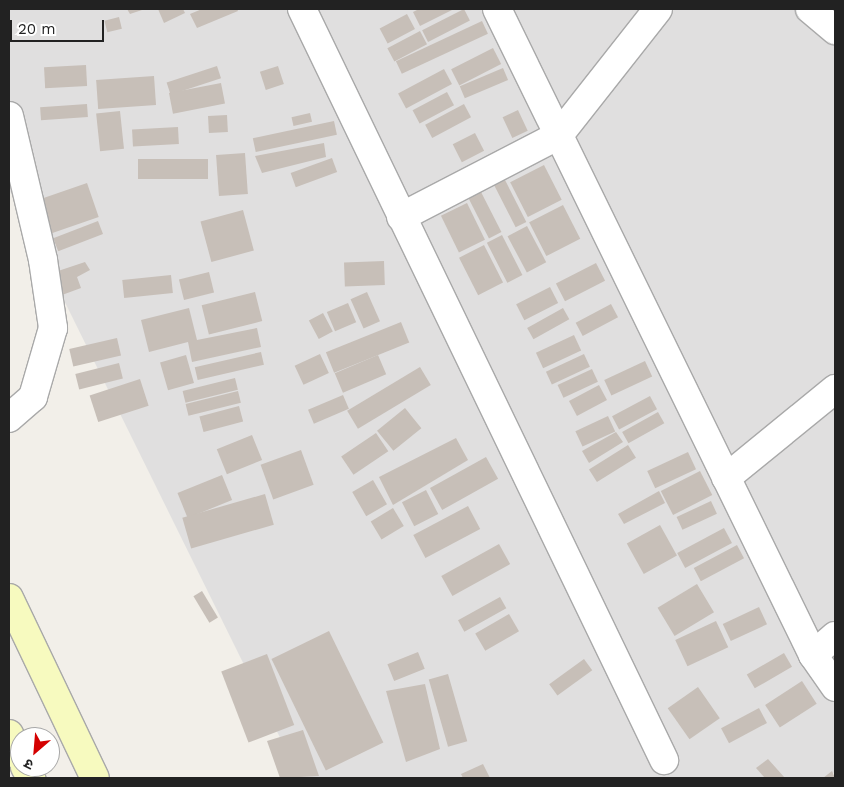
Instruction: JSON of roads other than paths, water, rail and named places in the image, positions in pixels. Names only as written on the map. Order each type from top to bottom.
[{"type":"main road","points":[[9,598],[95,778]]},
{"type":"street","points":[[302,9],[664,760]]},
{"type":"street","points":[[497,9],[813,655],[835,687]]},
{"type":"street","points":[[401,217],[559,135],[658,9]]},
{"type":"street","points":[[810,9],[835,30]]},
{"type":"street","points":[[9,116],[43,260],[53,328],[33,396],[9,418]]},
{"type":"street","points":[[726,478],[835,389]]},
{"type":"street","points":[[813,655],[835,636]]}]
